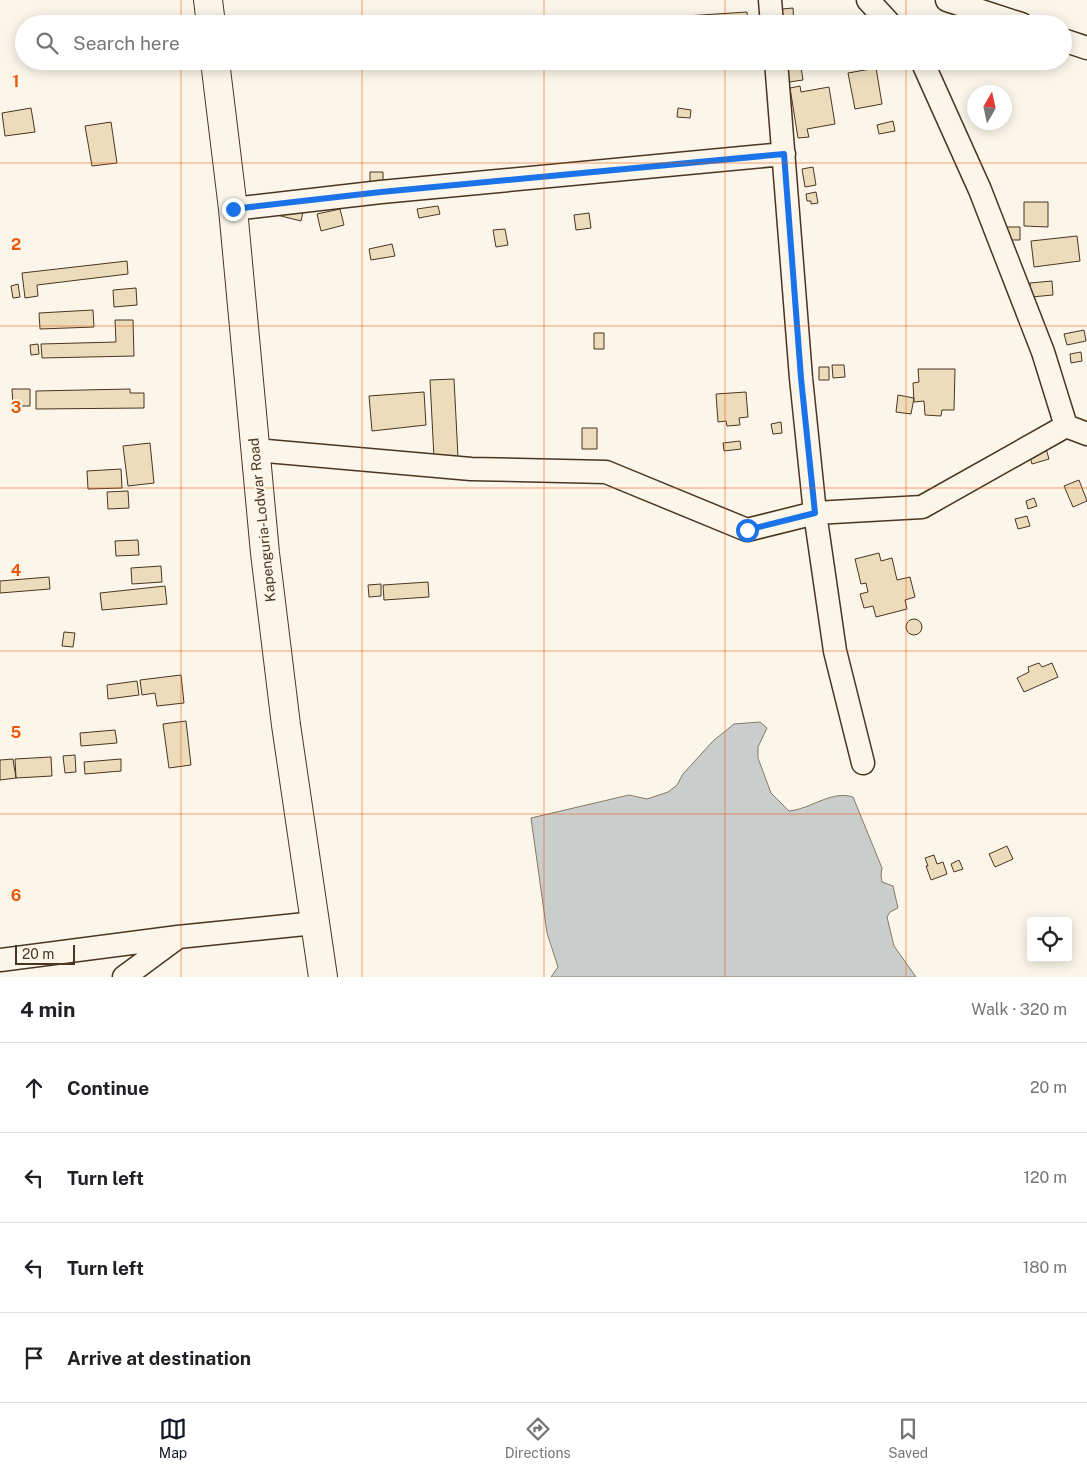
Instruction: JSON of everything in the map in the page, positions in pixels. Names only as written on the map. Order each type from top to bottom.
[{"type":"highway","points":[[208,0],[210,15]]},
{"type":"highway","name":"Kapenguria-Lodwar Road","points":[[216,70],[233,209],[264,553],[286,725],[323,977]]},
{"type":"street","points":[[770,0],[771,15]]},
{"type":"street","points":[[868,0],[882,15]]},
{"type":"street","points":[[947,0],[993,15]]},
{"type":"street","points":[[1072,43],[1087,48]]},
{"type":"street","points":[[777,70],[801,378],[815,513],[835,651],[863,763]]},
{"type":"street","points":[[926,70],[980,190],[1043,352],[1066,426]]},
{"type":"street","points":[[233,209],[381,192],[784,154]]},
{"type":"street","points":[[1066,426],[1087,434]]},
{"type":"street","points":[[255,450],[471,468],[606,472],[747,530],[815,513],[922,507],[1066,426]]},
{"type":"street","points":[[0,960],[178,937],[315,923]]},
{"type":"street","points":[[124,977],[178,937]]},
{"type":"shaded area","points":[[760,722],[767,728],[758,747],[758,758],[771,793],[789,811],[837,796],[853,797],[882,868],[882,882],[893,886],[898,908],[890,912],[887,917],[894,946],[916,977],[551,977],[558,967],[547,933],[531,818],[629,795],[647,799],[668,792],[677,785],[683,774],[713,741],[734,724]]},
{"type":"building","points":[[793,8],[793,15],[782,15],[782,9]]},
{"type":"building","points":[[747,12],[747,15],[701,15]]},
{"type":"building","points":[[787,70],[801,70],[803,80],[789,82]]},
{"type":"building","points":[[876,70],[882,104],[855,109],[848,73]]},
{"type":"building","points":[[800,86],[801,92],[829,87],[835,124],[807,129],[809,137],[798,138],[790,88]]},
{"type":"building","points":[[31,108],[35,132],[5,136],[2,113]]},
{"type":"building","points":[[678,108],[691,110],[690,118],[677,117]]},
{"type":"building","points":[[893,121],[895,131],[879,134],[877,125]]},
{"type":"building","points":[[111,122],[117,163],[92,166],[85,126]]},
{"type":"building","points":[[813,167],[816,185],[805,187],[802,169]]},
{"type":"building","points":[[370,172],[383,172],[383,182],[370,183]]},
{"type":"building","points":[[816,192],[818,203],[811,204],[811,201],[807,201],[806,194]]},
{"type":"building","points":[[1024,202],[1048,202],[1048,227],[1024,226]]},
{"type":"building","points":[[280,206],[303,212],[301,221],[277,215]]},
{"type":"building","points":[[438,206],[440,214],[419,218],[417,209]]},
{"type":"building","points":[[340,209],[344,225],[321,231],[317,214]]},
{"type":"building","points":[[589,213],[591,228],[576,230],[574,215]]},
{"type":"building","points":[[1006,227],[1020,227],[1020,240],[1006,240]]},
{"type":"building","points":[[505,229],[508,245],[496,247],[493,230]]},
{"type":"building","points":[[1077,236],[1080,261],[1034,267],[1031,241]]},
{"type":"building","points":[[392,244],[395,256],[371,260],[369,249]]},
{"type":"building","points":[[127,261],[128,274],[37,285],[38,296],[25,298],[22,273]]},
{"type":"building","points":[[1052,281],[1053,295],[1031,297],[1030,283]]},
{"type":"building","points":[[18,284],[20,297],[13,298],[11,286]]},
{"type":"building","points":[[136,288],[137,305],[114,307],[113,290]]},
{"type":"building","points":[[93,310],[94,327],[40,329],[39,313]]},
{"type":"building","points":[[115,320],[133,320],[134,356],[42,358],[41,344],[116,342]]},
{"type":"building","points":[[1084,330],[1086,341],[1067,345],[1064,334]]},
{"type":"building","points":[[594,333],[604,333],[604,349],[594,349]]},
{"type":"building","points":[[38,344],[39,354],[31,355],[30,345]]},
{"type":"building","points":[[1081,352],[1082,361],[1071,363],[1070,354]]},
{"type":"building","points":[[832,365],[844,365],[845,377],[833,378]]},
{"type":"building","points":[[819,367],[829,367],[829,380],[819,380]]},
{"type":"building","points":[[918,369],[955,369],[954,410],[942,410],[941,416],[925,415],[924,401],[914,402],[913,383],[919,382]]},
{"type":"building","points":[[454,379],[458,457],[434,458],[430,380]]},
{"type":"building","points":[[12,389],[30,389],[30,406],[13,406]]},
{"type":"building","points":[[130,389],[130,393],[144,393],[144,408],[36,409],[36,391]]},
{"type":"building","points":[[424,392],[426,425],[372,431],[369,396]]},
{"type":"building","points":[[746,392],[748,417],[739,418],[740,425],[727,426],[726,421],[718,422],[716,394]]},
{"type":"building","points":[[898,395],[914,398],[911,414],[896,412]]},
{"type":"building","points":[[781,422],[782,433],[773,434],[771,424]]},
{"type":"building","points":[[582,428],[597,428],[597,449],[582,449]]},
{"type":"building","points":[[740,441],[741,449],[724,451],[723,443]]},
{"type":"building","points":[[150,443],[154,483],[128,486],[123,446]]},
{"type":"building","points":[[1045,445],[1049,459],[1032,464],[1028,450]]},
{"type":"building","points":[[121,469],[122,488],[88,489],[87,471]]},
{"type":"building","points":[[1079,480],[1087,501],[1073,507],[1064,486]]},
{"type":"building","points":[[128,491],[129,508],[108,509],[107,492]]},
{"type":"building","points":[[1034,498],[1037,506],[1028,509],[1026,501]]},
{"type":"building","points":[[1027,516],[1030,526],[1018,529],[1015,519]]},
{"type":"building","points":[[138,540],[139,555],[116,556],[115,541]]},
{"type":"building","points":[[879,553],[881,561],[892,558],[897,580],[910,577],[915,597],[905,600],[907,609],[876,617],[873,606],[864,608],[860,594],[868,592],[866,583],[861,584],[855,559]]},
{"type":"building","points":[[161,566],[162,582],[132,584],[131,568]]},
{"type":"building","points":[[49,577],[50,589],[0,593],[0,581]]},
{"type":"building","points":[[428,582],[429,597],[384,600],[383,585]]},
{"type":"building","points":[[381,584],[381,596],[369,597],[368,585]]},
{"type":"building","points":[[165,586],[167,604],[102,610],[100,593]]},
{"type":"building","points":[[914,619],[920,621],[922,627],[920,633],[914,635],[908,633],[906,627],[908,621]]},
{"type":"building","points":[[64,632],[75,633],[73,647],[62,646]]},
{"type":"building","points":[[1039,663],[1042,667],[1052,663],[1058,677],[1024,692],[1017,678],[1029,672],[1028,667]]},
{"type":"building","points":[[181,675],[184,703],[157,706],[155,693],[142,695],[140,680]]},
{"type":"building","points":[[137,681],[139,695],[108,699],[107,685]]},
{"type":"building","points":[[186,721],[191,765],[169,768],[163,724]]},
{"type":"building","points":[[115,730],[117,743],[81,746],[80,733]]},
{"type":"building","points":[[75,755],[76,772],[65,773],[63,756]]},
{"type":"building","points":[[51,757],[52,776],[16,778],[15,759]]},
{"type":"building","points":[[13,759],[16,778],[0,780],[0,760]]},
{"type":"building","points":[[121,759],[121,771],[85,774],[84,762]]},
{"type":"building","points":[[1007,846],[1013,859],[995,867],[989,854]]},
{"type":"building","points":[[934,855],[937,864],[943,862],[947,874],[931,880],[925,858]]},
{"type":"building","points":[[959,860],[963,869],[954,872],[951,864]]},
{"type":"route","points":[[233,209],[381,192],[784,154],[801,378],[815,513],[747,530]]}]
